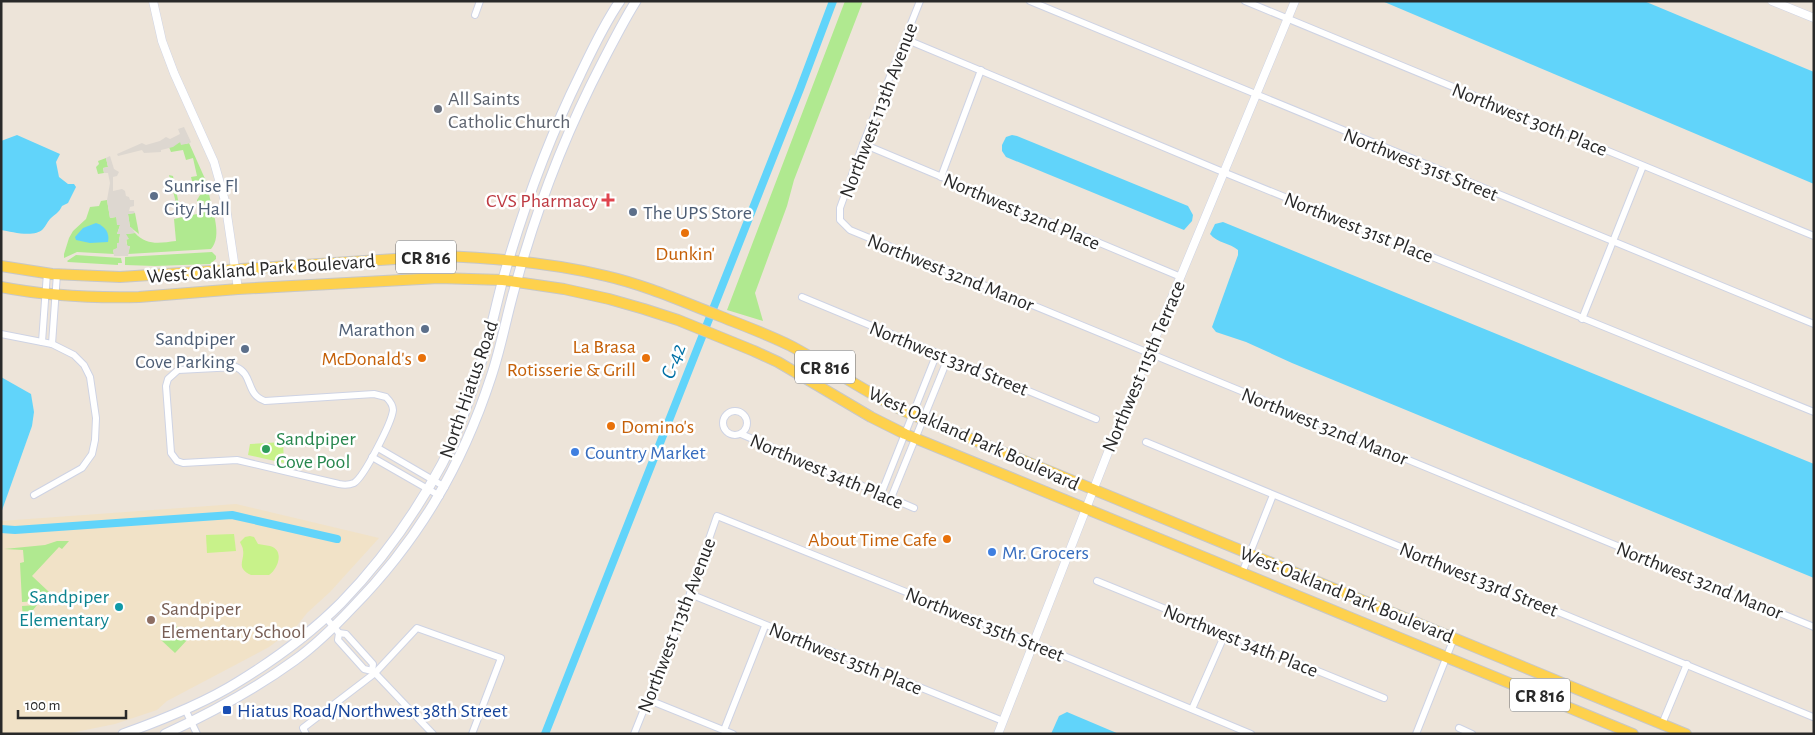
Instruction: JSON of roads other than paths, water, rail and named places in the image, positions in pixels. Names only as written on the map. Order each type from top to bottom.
[{"type":"main road","name":"North Hiatus Road","points":[[123,734],[184,710],[236,683],[289,647],[341,603],[398,534],[428,489],[454,439],[480,369],[503,280],[528,199],[561,114],[589,56],[620,1]]},
{"type":"main road","name":"North Hiatus Road","points":[[165,734],[244,694],[297,659],[336,630],[380,580],[412,538],[440,496],[466,445],[492,375],[522,261],[565,138],[585,96],[636,1]]},
{"type":"main road","name":"West Oakland Park Boulevard","points":[[1,266],[52,274],[120,277],[417,257],[447,257],[522,261],[566,267],[608,276],[653,290],[735,322],[792,347],[874,396],[923,420],[1686,734]]},
{"type":"main road","name":"West Oakland Park Boulevard","points":[[1,287],[100,298],[412,279],[466,278],[503,280],[564,289],[609,299],[678,320],[728,340],[778,362],[905,434],[1447,656],[1632,734]]},
{"type":"street","points":[[153,1],[162,41],[174,73],[214,162],[225,201],[238,289]]},
{"type":"street","points":[[474,15],[480,1]]},
{"type":"street","name":"Northwest 113th Avenue","points":[[840,220],[840,208],[863,144],[920,1]]},
{"type":"street","name":"Northwest 31st Street","points":[[1030,1],[1613,243],[1814,324]]},
{"type":"street","name":"Northwest 30th Place","points":[[1245,1],[1814,236]]},
{"type":"street","name":"Northwest 115th Terrace","points":[[998,734],[1148,353],[1295,1]]},
{"type":"street","points":[[1772,1],[1814,18]]},
{"type":"street","name":"Northwest 31st Place","points":[[905,39],[1223,172],[1814,412]]},
{"type":"street","points":[[941,177],[981,70]]},
{"type":"street","name":"Northwest 32nd Place","points":[[863,144],[1181,277]]},
{"type":"street","points":[[1582,319],[1643,166]]},
{"type":"street","name":"Northwest 32nd Manor","points":[[840,220],[850,230],[1814,627]]},
{"type":"street","points":[[52,274],[52,344]]},
{"type":"street","points":[[42,342],[51,294],[52,274]]},
{"type":"street","name":"Northwest 33rd Street","points":[[802,297],[1096,419]]},
{"type":"street","points":[[1,334],[52,344],[74,355],[84,365],[90,377],[96,418],[92,454],[82,468],[34,495]]},
{"type":"street","points":[[881,494],[937,353]]},
{"type":"street","points":[[891,498],[948,358]]},
{"type":"street","points":[[234,367],[244,373],[254,395],[265,401],[374,394],[386,397],[392,406],[392,414],[378,448],[372,457],[358,480],[350,484],[339,484],[237,460],[181,463],[171,453],[166,386],[170,376],[178,370],[234,367]]},
{"type":"street","name":"Northwest 34th Place","points":[[741,434],[914,508]]},
{"type":"street","name":"Northwest 33rd Street","points":[[1146,442],[1813,717]]},
{"type":"street","points":[[378,448],[444,488]]},
{"type":"street","points":[[372,457],[440,496]]},
{"type":"street","points":[[1242,572],[1273,495]]},
{"type":"street","name":"Northwest 113th Avenue","points":[[634,734],[690,594],[717,516]]},
{"type":"street","name":"Northwest 35th Street","points":[[717,516],[1033,643],[1252,734]]},
{"type":"street","name":"Northwest 34th Place","points":[[1098,581],[1384,698]]},
{"type":"street","name":"Northwest 35th Place","points":[[690,594],[1003,721]]},
{"type":"street","points":[[325,617],[336,630],[346,634],[373,664],[374,672]]},
{"type":"street","points":[[724,730],[765,626]]},
{"type":"street","points":[[305,731],[374,672],[417,628],[501,658],[472,734]]},
{"type":"street","points":[[336,630],[338,640],[364,670],[374,672],[433,734]]},
{"type":"street","points":[[1192,709],[1225,634]]},
{"type":"street","points":[[1416,734],[1454,638]]},
{"type":"street","points":[[1662,724],[1687,664]]},
{"type":"street","points":[[649,700],[733,734]]},
{"type":"street","points":[[184,710],[197,734]]},
{"type":"street","points":[[1459,728],[1472,734]]},
{"type":"water","points":[[1382,1],[1644,1],[1814,72],[1814,184]]},
{"type":"water","points":[[17,135],[60,154],[56,162],[59,177],[68,184],[74,184],[76,187],[68,203],[62,206],[43,229],[29,234],[1,230],[1,141]]},
{"type":"water","points":[[1012,135],[1188,206],[1193,215],[1192,221],[1184,230],[1006,157],[1002,151],[1002,145],[1006,137]]},
{"type":"water","points":[[1223,222],[1814,464],[1814,578],[1292,363],[1246,342],[1216,332],[1212,327],[1238,255],[1238,250],[1210,234],[1215,224]]},
{"type":"water","points":[[96,223],[106,230],[108,242],[90,243],[76,240],[75,237],[83,228]]},
{"type":"water","points":[[1,377],[31,394],[34,412],[32,426],[1,513]]},
{"type":"water","points":[[1067,712],[1119,734],[1051,734],[1059,716]]},
{"type":"waterway","name":"C-42","points":[[545,734],[833,1]]},
{"type":"waterway","points":[[1,529],[15,530],[232,515],[337,539]]},
{"type":"place","name":"All Saints Catholic Church","points":[[438,109]]},
{"type":"place","name":"Sunrise Fl City Hall","points":[[154,196]]},
{"type":"place","name":"CVS Pharmacy","points":[[608,200]]},
{"type":"place","name":"The UPS Store","points":[[633,212]]},
{"type":"place","name":"Dunkin'","points":[[685,233]]},
{"type":"place","name":"Marathon","points":[[425,329]]},
{"type":"place","name":"Sandpiper Cove Parking","points":[[245,349]]},
{"type":"place","name":"McDonald's","points":[[422,358]]},
{"type":"place","name":"La Brasa Rotisserie & Grill","points":[[646,358]]},
{"type":"place","name":"Domino's","points":[[611,426]]},
{"type":"place","name":"Sandpiper Cove Pool","points":[[266,449]]},
{"type":"place","name":"Country Market","points":[[575,452]]},
{"type":"place","name":"About Time Cafe","points":[[947,539]]},
{"type":"place","name":"Mr. Grocers","points":[[992,552]]},
{"type":"place","name":"Sandpiper Elementary","points":[[119,607]]},
{"type":"place","name":"Sandpiper Elementary School","points":[[151,620]]},
{"type":"place","name":"Hiatus Road/Northwest 38th Street","points":[[227,710]]}]
